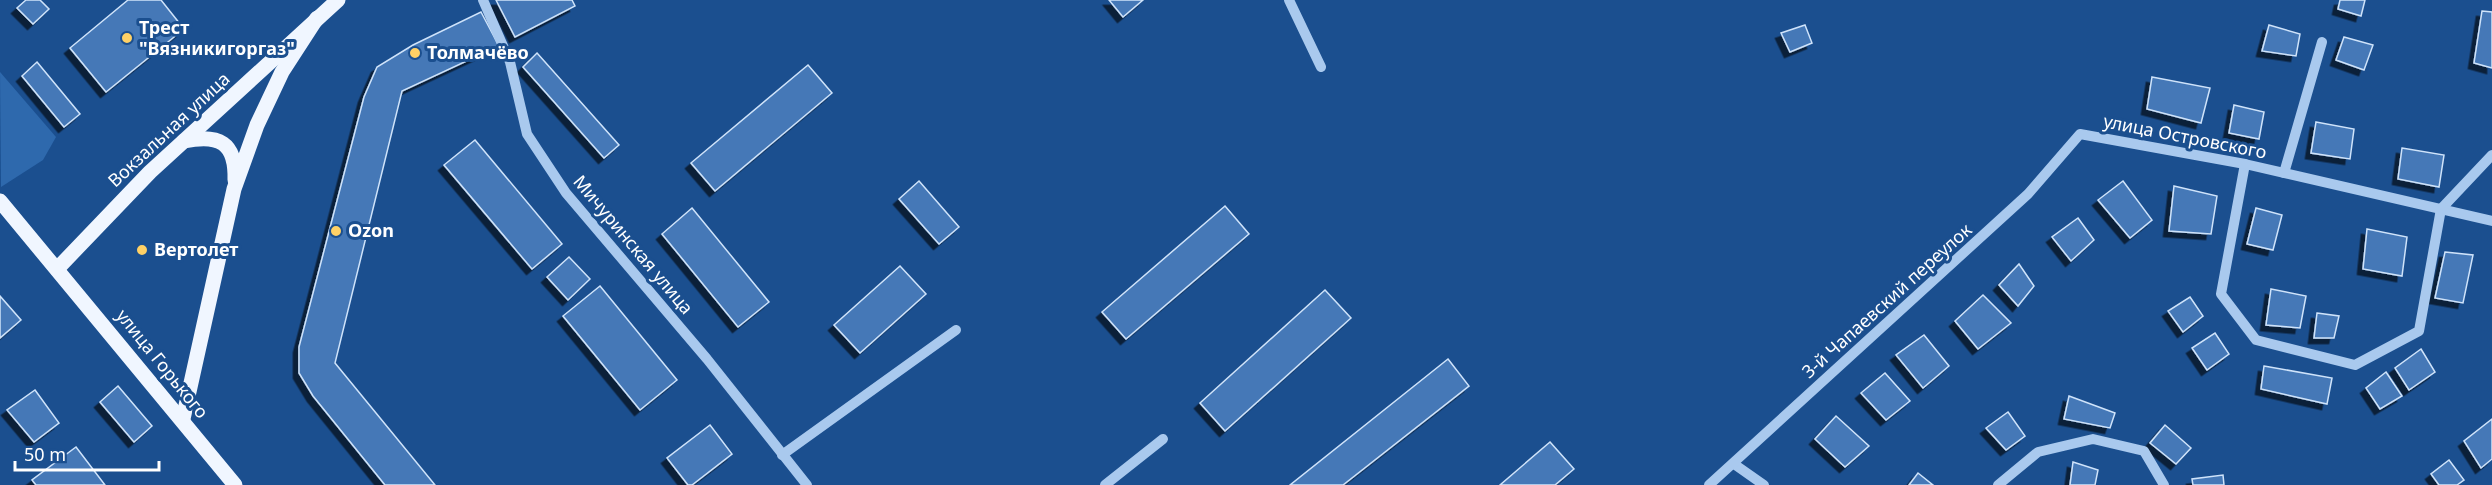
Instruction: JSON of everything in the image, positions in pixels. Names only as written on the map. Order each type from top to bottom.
[{"type":"main road","name":"Вокзальная улица","points":[[57,269],[150,172],[338,0]]},
{"type":"main road","points":[[183,419],[234,189],[257,125],[282,72],[317,18]]},
{"type":"main road","points":[[184,141],[204,137],[228,147],[235,163],[234,189]]},
{"type":"main road","name":"улица Горького","points":[[0,201],[183,419],[235,485]]},
{"type":"street","name":"Мичуринская улица","points":[[483,0],[510,62],[527,134],[566,193],[707,359],[807,485]]},
{"type":"street","points":[[1289,0],[1321,67]]},
{"type":"street","name":"улица Островского","points":[[2284,173],[2322,42]]},
{"type":"street","name":"улица Островского","points":[[2080,134],[2246,164],[2492,221]]},
{"type":"street","name":"3-й Чапаевский переулок","points":[[1709,485],[2028,194],[2080,134]]},
{"type":"street","points":[[2246,164],[2221,294],[2256,340],[2355,364],[2419,331],[2441,209],[2492,155]]},
{"type":"street","points":[[782,455],[956,330]]},
{"type":"street","points":[[1106,485],[1163,439]]},
{"type":"street","points":[[1998,485],[2038,452],[2093,439],[2144,451],[2164,485]]},
{"type":"street","points":[[1734,464],[1764,485]]},
{"type":"shaded area","points":[[0,72],[56,137],[43,160],[1,187]]},
{"type":"building","points":[[26,0],[40,0],[49,9],[33,24],[17,8]]},
{"type":"building","name":"Трест \"Вязникигоргаз\"","points":[[128,0],[161,0],[184,29],[106,92],[70,48]]},
{"type":"building","points":[[496,0],[572,0],[575,6],[515,37]]},
{"type":"building","points":[[1109,0],[1143,0],[1123,17]]},
{"type":"building","points":[[2340,0],[2365,0],[2361,16],[2338,9]]},
{"type":"building","points":[[2482,11],[2492,12],[2492,68],[2474,63]]},
{"type":"building","points":[[481,12],[499,46],[402,91],[335,363],[435,485],[385,485],[313,396],[299,373],[299,347],[364,97],[377,67],[413,45]]},
{"type":"building","points":[[1805,25],[1812,43],[1790,52],[1781,33]]},
{"type":"building","points":[[2269,25],[2300,34],[2296,56],[2262,51]]},
{"type":"building","points":[[2344,37],[2373,45],[2364,70],[2336,60]]},
{"type":"building","points":[[537,53],[619,145],[604,158],[523,67]]},
{"type":"building","points":[[37,62],[80,114],[64,127],[22,76]]},
{"type":"building","points":[[808,65],[832,93],[715,191],[691,163]]},
{"type":"building","points":[[2152,77],[2210,88],[2201,123],[2147,109]]},
{"type":"building","points":[[2234,105],[2264,112],[2259,139],[2229,133]]},
{"type":"building","points":[[2316,122],[2354,129],[2350,159],[2311,153]]},
{"type":"building","points":[[475,140],[562,244],[532,269],[444,165]]},
{"type":"building","points":[[2402,148],[2444,155],[2439,187],[2398,179]]},
{"type":"building","points":[[919,181],[959,227],[939,244],[899,199]]},
{"type":"building","points":[[2123,181],[2152,220],[2130,238],[2098,200]]},
{"type":"building","points":[[2174,186],[2217,196],[2211,234],[2169,231]]},
{"type":"building","points":[[1225,206],[1249,234],[1126,339],[1102,312]]},
{"type":"building","points":[[692,208],[769,302],[738,327],[662,234]]},
{"type":"building","points":[[2256,208],[2282,215],[2273,250],[2247,244]]},
{"type":"building","points":[[2078,218],[2094,240],[2071,261],[2052,237]]},
{"type":"building","points":[[2367,229],[2407,237],[2402,276],[2363,269]]},
{"type":"building","points":[[2445,252],[2473,255],[2463,303],[2435,298]]},
{"type":"building","points":[[569,257],[590,279],[568,300],[547,277]]},
{"type":"building","points":[[2019,264],[2034,286],[2018,306],[1999,285]]},
{"type":"building","points":[[900,266],[926,294],[860,353],[834,325]]},
{"type":"building","points":[[600,286],[677,380],[640,410],[563,316]]},
{"type":"building","points":[[2271,289],[2306,296],[2300,328],[2266,325]]},
{"type":"building","points":[[1325,290],[1351,318],[1225,431],[1200,403]]},
{"type":"building","points":[[1983,295],[2011,323],[1978,349],[1955,321]]},
{"type":"building","points":[[0,296],[21,320],[0,338]]},
{"type":"building","points":[[2190,297],[2203,316],[2183,332],[2168,311]]},
{"type":"building","points":[[2317,313],[2339,316],[2334,338],[2314,338]]},
{"type":"building","points":[[2215,333],[2229,354],[2207,370],[2192,348]]},
{"type":"building","points":[[1924,335],[1949,366],[1923,388],[1896,355]]},
{"type":"building","points":[[2421,349],[2435,372],[2409,390],[2395,368]]},
{"type":"building","points":[[1448,359],[1469,386],[1343,485],[1290,485]]},
{"type":"building","points":[[2264,366],[2332,378],[2327,404],[2261,389]]},
{"type":"building","points":[[2386,372],[2402,396],[2380,409],[2366,388]]},
{"type":"building","points":[[1885,373],[1910,401],[1886,420],[1861,393]]},
{"type":"building","points":[[118,386],[152,426],[134,442],[100,402]]},
{"type":"building","points":[[35,390],[59,423],[34,442],[7,410]]},
{"type":"building","points":[[2069,396],[2115,413],[2110,428],[2064,419]]},
{"type":"building","points":[[2008,412],[2025,436],[2006,450],[1986,428]]},
{"type":"building","points":[[1836,416],[1869,446],[1845,467],[1815,439]]},
{"type":"building","points":[[2492,419],[2492,459],[2481,468],[2464,441]]},
{"type":"building","points":[[710,425],[732,454],[692,485],[688,485],[667,458]]},
{"type":"building","points":[[2165,425],[2191,448],[2176,464],[2150,443]]},
{"type":"building","points":[[1550,442],[1574,469],[1555,485],[1500,485]]},
{"type":"building","points":[[76,447],[105,485],[36,485],[32,480]]},
{"type":"building","points":[[2449,460],[2464,480],[2457,485],[2439,485],[2431,474]]},
{"type":"building","points":[[2073,462],[2098,470],[2095,485],[2070,485]]},
{"type":"building","points":[[1918,473],[1933,485],[1909,485]]},
{"type":"building","points":[[2223,475],[2224,485],[2193,485],[2192,479]]},
{"type":"place","name":"Трест \"Вязникигоргаз\"","points":[[127,38]]},
{"type":"place","name":"Толмачёво","points":[[415,53]]},
{"type":"place","name":"Ozon","points":[[336,231]]},
{"type":"place","name":"Вертолет","points":[[142,250]]}]
